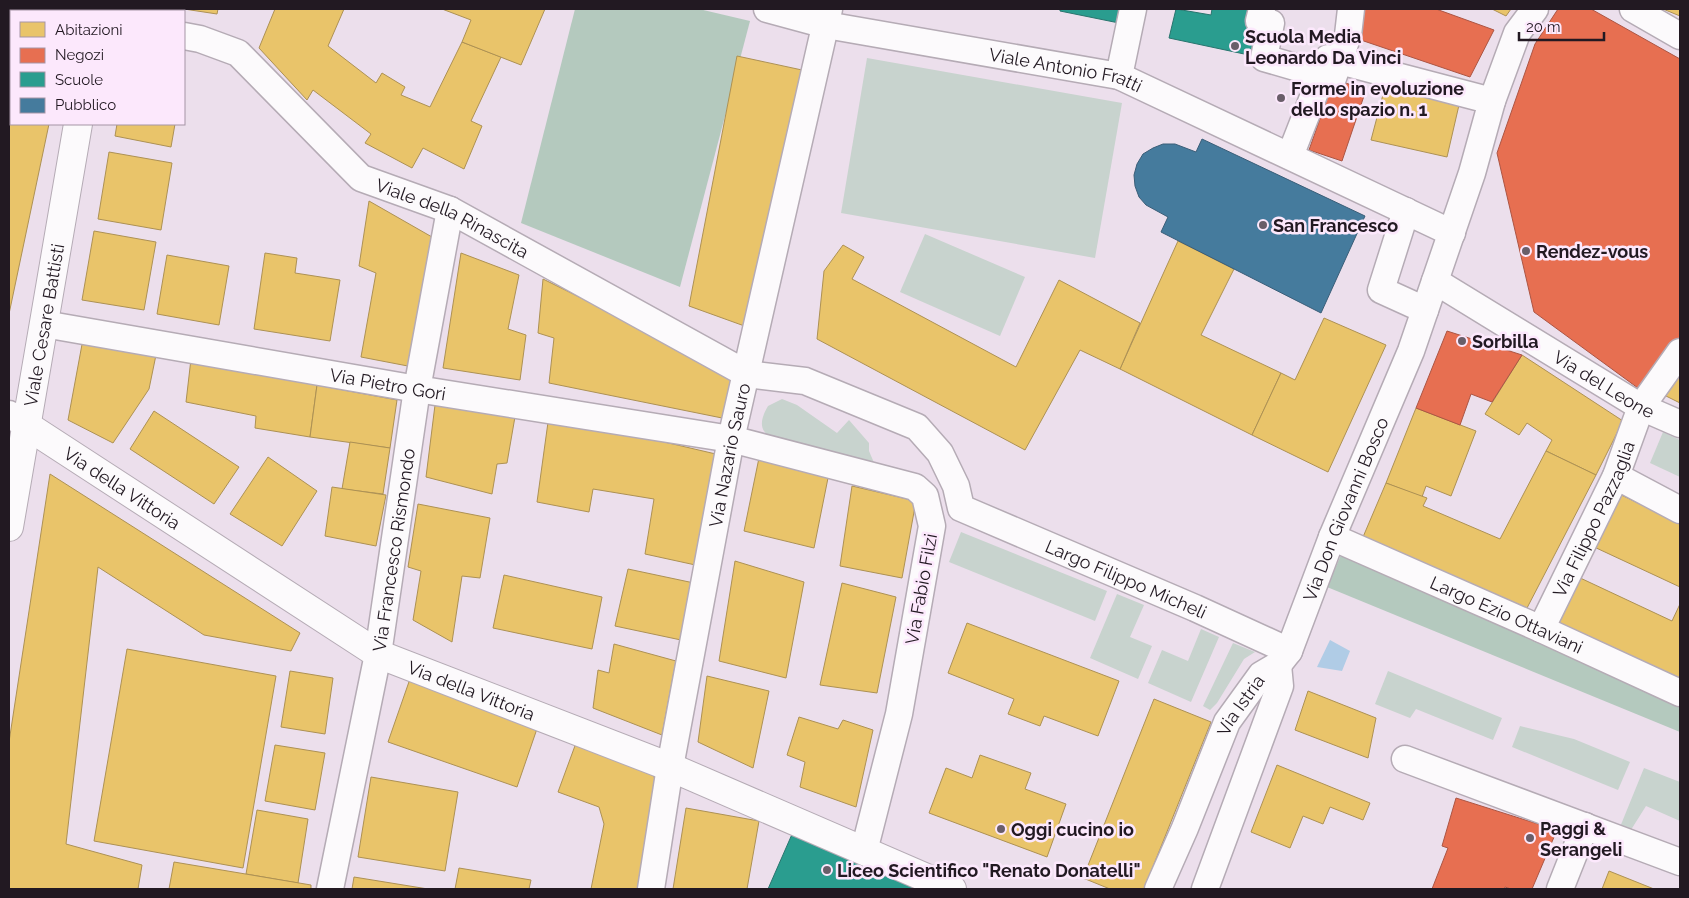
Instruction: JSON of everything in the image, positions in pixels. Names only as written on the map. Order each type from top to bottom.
[{"type":"street","name":"Viale Antonio Fratti","points":[[767,9],[828,17],[1119,76],[1452,233]]},
{"type":"street","points":[[1262,9],[1259,21],[1271,23],[1264,58],[1329,65],[1492,100]]},
{"type":"street","points":[[1329,65],[1334,9]]},
{"type":"street","points":[[1290,156],[1329,65],[1348,35],[1351,9]]},
{"type":"street","name":"Via Don Giovanni Bosco","points":[[1284,658],[1332,537],[1411,351],[1472,173],[1492,100],[1517,33],[1535,9]]},
{"type":"street","points":[[1633,9],[1680,36]]},
{"type":"street","points":[[1119,76],[1133,12]]},
{"type":"street","name":"Via Nazario Sauro","points":[[651,889],[670,767],[732,439],[828,17]]},
{"type":"street","name":"Viale della Rinascita","points":[[185,36],[200,39],[238,54],[361,178],[450,210],[747,374]]},
{"type":"street","name":"Viale Cesare Battisti","points":[[9,527],[18,419],[44,324],[78,125]]},
{"type":"street","name":"Via Francesco Rismondo","points":[[330,889],[378,654],[417,389],[450,210]]},
{"type":"street","points":[[1406,211],[1381,290],[1426,310]]},
{"type":"street","name":"Via del Leone","points":[[1435,281],[1641,407],[1680,424]]},
{"type":"street","name":"Via Pietro Gori","points":[[44,324],[417,389],[732,439]]},
{"type":"street","name":"Via Filippo Pazzaglia","points":[[1541,628],[1616,476],[1641,407],[1680,352]]},
{"type":"street","points":[[747,374],[805,381],[917,427],[940,453],[956,486],[960,508]]},
{"type":"street","name":"Via della Vittoria","points":[[18,419],[378,654],[670,767],[952,889]]},
{"type":"street","points":[[732,439],[916,487],[925,496]]},
{"type":"street","points":[[1616,476],[1680,510]]},
{"type":"street","name":"Largo Filippo Micheli","points":[[925,496],[960,508],[1195,608],[1284,658]]},
{"type":"street","name":"Via Fabio Filzi","points":[[864,851],[899,714],[932,526],[925,496]]},
{"type":"street","name":"Largo Ezio Ottaviani","points":[[1332,537],[1541,628],[1680,693]]},
{"type":"street","name":"Via Istria","points":[[1158,889],[1185,828],[1227,722],[1261,675],[1284,658]]},
{"type":"street","name":"Via Istria","points":[[1205,889],[1280,686],[1284,658]]},
{"type":"street","points":[[1406,759],[1680,862]]},
{"type":"street","points":[[1560,889],[1585,826]]},
{"type":"shaded area","points":[[867,58],[1122,103],[1095,258],[841,213]]},
{"type":"shaded area","points":[[925,234],[1025,277],[1000,336],[900,292]]},
{"type":"shaded area","points":[[782,399],[797,405],[837,433],[849,420],[869,443],[869,451],[875,465],[834,452],[796,446],[769,436],[763,428],[762,421],[764,415],[768,406]]},
{"type":"shaded area","points":[[1663,432],[1680,440],[1680,477],[1650,463]]},
{"type":"shaded area","points":[[961,532],[1107,591],[1095,621],[949,562]]},
{"type":"shaded area","points":[[1117,594],[1144,605],[1130,637],[1152,646],[1138,679],[1090,658]]},
{"type":"shaded area","points":[[1201,629],[1219,637],[1191,702],[1148,683],[1162,650],[1188,661]]},
{"type":"shaded area","points":[[1233,643],[1255,652],[1244,659],[1217,703],[1210,710],[1203,706]]},
{"type":"shaded area","points":[[1388,671],[1502,718],[1493,740],[1416,709],[1410,718],[1375,704]]},
{"type":"shaded area","points":[[1520,726],[1574,739],[1630,762],[1618,790],[1512,747]]},
{"type":"shaded area","points":[[1644,768],[1680,782],[1680,821],[1646,806],[1629,833],[1620,827]]},
{"type":"green space","points":[[575,9],[699,9],[750,21],[680,287],[521,223]]},
{"type":"green space","points":[[1341,555],[1680,699],[1680,732],[1327,587]]},
{"type":"water","points":[[1330,640],[1350,651],[1342,671],[1317,667]]},
{"type":"building: Abitazioni","points":[[184,9],[218,9],[217,14]]},
{"type":"building: Abitazioni","points":[[275,9],[344,9],[328,46],[376,83],[382,73],[405,87],[401,95],[430,107],[462,42],[501,57],[471,121],[482,126],[464,169],[423,148],[412,168],[365,143],[371,134],[313,90],[307,100],[259,48]]},
{"type":"building: Abitazioni","points":[[442,9],[545,9],[521,65],[462,42],[471,20]]},
{"type":"building: Abitazioni","points":[[1492,9],[1511,9],[1506,16]]},
{"type":"building: Abitazioni","points":[[1663,9],[1680,9],[1680,16]]},
{"type":"building: Abitazioni","points":[[10,30],[10,125],[49,125],[9,314]]},
{"type":"building: Abitazioni","points":[[737,56],[802,70],[750,328],[689,306]]},
{"type":"building: Abitazioni","points":[[1385,87],[1459,105],[1447,157],[1371,140]]},
{"type":"building: Abitazioni","points":[[117,125],[175,125],[171,147],[115,136]]},
{"type":"building: Abitazioni","points":[[109,152],[172,163],[161,230],[98,219]]},
{"type":"building: Abitazioni","points":[[369,201],[432,237],[413,367],[361,357],[376,273],[359,266]]},
{"type":"building: Abitazioni","points":[[94,231],[156,242],[144,310],[82,300]]},
{"type":"building: Abitazioni","points":[[1178,241],[1234,269],[1201,335],[1281,373],[1252,435],[1120,369]]},
{"type":"building: Abitazioni","points":[[843,245],[864,257],[852,279],[1016,367],[1059,280],[1140,323],[1120,369],[1080,350],[1025,450],[817,339],[824,271]]},
{"type":"building: Abitazioni","points":[[265,253],[297,258],[295,273],[340,280],[330,341],[254,329]]},
{"type":"building: Abitazioni","points":[[461,253],[519,275],[508,329],[526,335],[520,380],[443,368]]},
{"type":"building: Abitazioni","points":[[167,255],[229,266],[219,325],[157,314]]},
{"type":"building: Abitazioni","points":[[543,279],[732,373],[727,419],[549,383],[554,338],[538,333]]},
{"type":"building: Abitazioni","points":[[1324,318],[1386,345],[1328,472],[1252,435],[1281,373],[1295,380]]},
{"type":"building: Abitazioni","points":[[83,339],[156,355],[149,389],[113,443],[68,420]]},
{"type":"building: Abitazioni","points":[[1522,355],[1623,421],[1596,475],[1546,451],[1552,440],[1527,423],[1519,435],[1485,414]]},
{"type":"building: Abitazioni","points":[[191,359],[317,385],[310,437],[255,428],[256,416],[186,402]]},
{"type":"building: Abitazioni","points":[[1680,368],[1680,403],[1662,394]]},
{"type":"building: Abitazioni","points":[[317,385],[397,400],[390,448],[310,437]]},
{"type":"building: Abitazioni","points":[[436,397],[516,411],[507,463],[497,464],[492,494],[426,477]]},
{"type":"building: Abitazioni","points":[[1416,408],[1476,431],[1451,496],[1426,486],[1422,497],[1386,483]]},
{"type":"building: Abitazioni","points":[[154,411],[239,467],[214,504],[130,449]]},
{"type":"building: Abitazioni","points":[[549,415],[720,455],[700,566],[645,554],[654,499],[593,489],[589,512],[537,502]]},
{"type":"building: Abitazioni","points":[[350,442],[390,448],[383,494],[342,489]]},
{"type":"building: Abitazioni","points":[[1546,451],[1596,475],[1527,608],[1363,537],[1386,483],[1427,498],[1423,506],[1500,539]]},
{"type":"building: Abitazioni","points":[[760,453],[830,468],[814,548],[744,531]]},
{"type":"building: Abitazioni","points":[[268,457],[317,491],[282,546],[230,514]]},
{"type":"building: Abitazioni","points":[[50,474],[300,633],[291,651],[204,635],[98,567],[66,844],[142,865],[138,889],[9,889],[9,742]]},
{"type":"building: Abitazioni","points":[[852,486],[916,501],[902,578],[840,566]]},
{"type":"building: Abitazioni","points":[[332,487],[386,495],[376,546],[325,536]]},
{"type":"building: Abitazioni","points":[[1617,493],[1680,523],[1680,587],[1592,546]]},
{"type":"building: Abitazioni","points":[[418,504],[490,518],[480,578],[462,576],[452,642],[413,620],[421,571],[408,567]]},
{"type":"building: Abitazioni","points":[[735,561],[804,582],[786,678],[719,661]]},
{"type":"building: Abitazioni","points":[[628,569],[694,583],[681,640],[615,626]]},
{"type":"building: Abitazioni","points":[[504,575],[602,597],[592,649],[493,628]]},
{"type":"building: Abitazioni","points":[[1576,576],[1672,621],[1680,604],[1680,684],[1554,624]]},
{"type":"building: Abitazioni","points":[[842,583],[896,597],[877,693],[820,685]]},
{"type":"building: Abitazioni","points":[[967,623],[1119,681],[1098,736],[1044,716],[1040,726],[1008,714],[1014,699],[948,673]]},
{"type":"building: Abitazioni","points":[[614,644],[676,661],[662,735],[593,708],[598,670],[609,673]]},
{"type":"building: Abitazioni","points":[[127,649],[276,676],[243,868],[94,841]]},
{"type":"building: Abitazioni","points":[[290,671],[333,678],[325,734],[281,727]]},
{"type":"building: Abitazioni","points":[[411,676],[540,720],[517,787],[388,742]]},
{"type":"building: Abitazioni","points":[[707,676],[769,691],[753,768],[698,742]]},
{"type":"building: Abitazioni","points":[[1308,691],[1376,718],[1368,758],[1295,730]]},
{"type":"building: Abitazioni","points":[[1154,699],[1211,722],[1144,889],[1110,889],[1083,878]]},
{"type":"building: Abitazioni","points":[[799,717],[838,729],[843,720],[873,730],[856,807],[800,787],[805,762],[787,755]]},
{"type":"building: Abitazioni","points":[[576,743],[651,770],[659,788],[640,889],[591,889],[604,824],[599,807],[558,792]]},
{"type":"building: Abitazioni","points":[[275,745],[325,753],[315,810],[265,801]]},
{"type":"building: Abitazioni","points":[[980,755],[1031,773],[1025,789],[1066,804],[1047,857],[929,813],[946,768],[972,778]]},
{"type":"building: Abitazioni","points":[[1277,765],[1370,803],[1363,820],[1330,807],[1323,824],[1303,816],[1290,848],[1251,832]]},
{"type":"building: Abitazioni","points":[[371,777],[458,792],[445,871],[358,857]]},
{"type":"building: Abitazioni","points":[[686,808],[759,821],[747,889],[673,889]]},
{"type":"building: Abitazioni","points":[[257,810],[308,819],[298,883],[246,874]]},
{"type":"building: Abitazioni","points":[[174,862],[311,885],[311,889],[169,889]]},
{"type":"building: Abitazioni","points":[[459,868],[531,880],[529,889],[455,889]]},
{"type":"building: Abitazioni","points":[[1609,871],[1654,889],[1602,889]]},
{"type":"building: Abitazioni","points":[[354,877],[428,889],[352,889]]},
{"type":"building: Negozi","points":[[1353,9],[1436,9],[1494,30],[1470,77],[1349,36]]},
{"type":"building: Negozi","points":[[1558,9],[1591,9],[1680,59],[1680,337],[1642,391],[1534,312],[1497,153],[1535,44]]},
{"type":"building: Negozi","points":[[1334,79],[1366,90],[1342,161],[1309,150]]},
{"type":"building: Negozi","points":[[1447,331],[1522,355],[1492,402],[1471,394],[1460,425],[1416,408]]},
{"type":"building: Negozi","points":[[1456,798],[1557,830],[1532,889],[1511,889],[1505,887],[1504,889],[1432,889],[1448,848],[1442,846]]},
{"type":"building: Scuole","points":[[1060,9],[1122,9],[1119,23],[1060,11]]},
{"type":"building: Scuole","points":[[1176,9],[1211,15],[1212,9],[1261,9],[1263,58],[1169,38]]},
{"type":"building: Scuole","name":"Liceo Scientifico \"Renato Donatelli\"","points":[[793,832],[920,889],[768,889]]},
{"type":"building: Pubblico","name":"San Francesco","points":[[1202,139],[1365,216],[1321,313],[1161,232],[1168,217],[1146,205],[1139,197],[1134,175],[1137,164],[1143,154],[1163,144],[1175,144],[1196,152]]},
{"type":"place","name":"Scuola Media Leonardo Da Vinci","points":[[1235,46]]},
{"type":"place","name":"Forme in evoluzione dello spazio n. 1","points":[[1281,98]]},
{"type":"place","name":"San Francesco","points":[[1263,225]]},
{"type":"place","name":"Rendez-vous","points":[[1526,251]]},
{"type":"place","name":"Sorbilla","points":[[1462,341]]},
{"type":"place","name":"Oggi cucino io","points":[[1001,829]]},
{"type":"place","name":"Paggi & Serangeli","points":[[1530,838]]},
{"type":"place","name":"Liceo Scientifico \"Renato Donatelli\"","points":[[827,870]]}]
